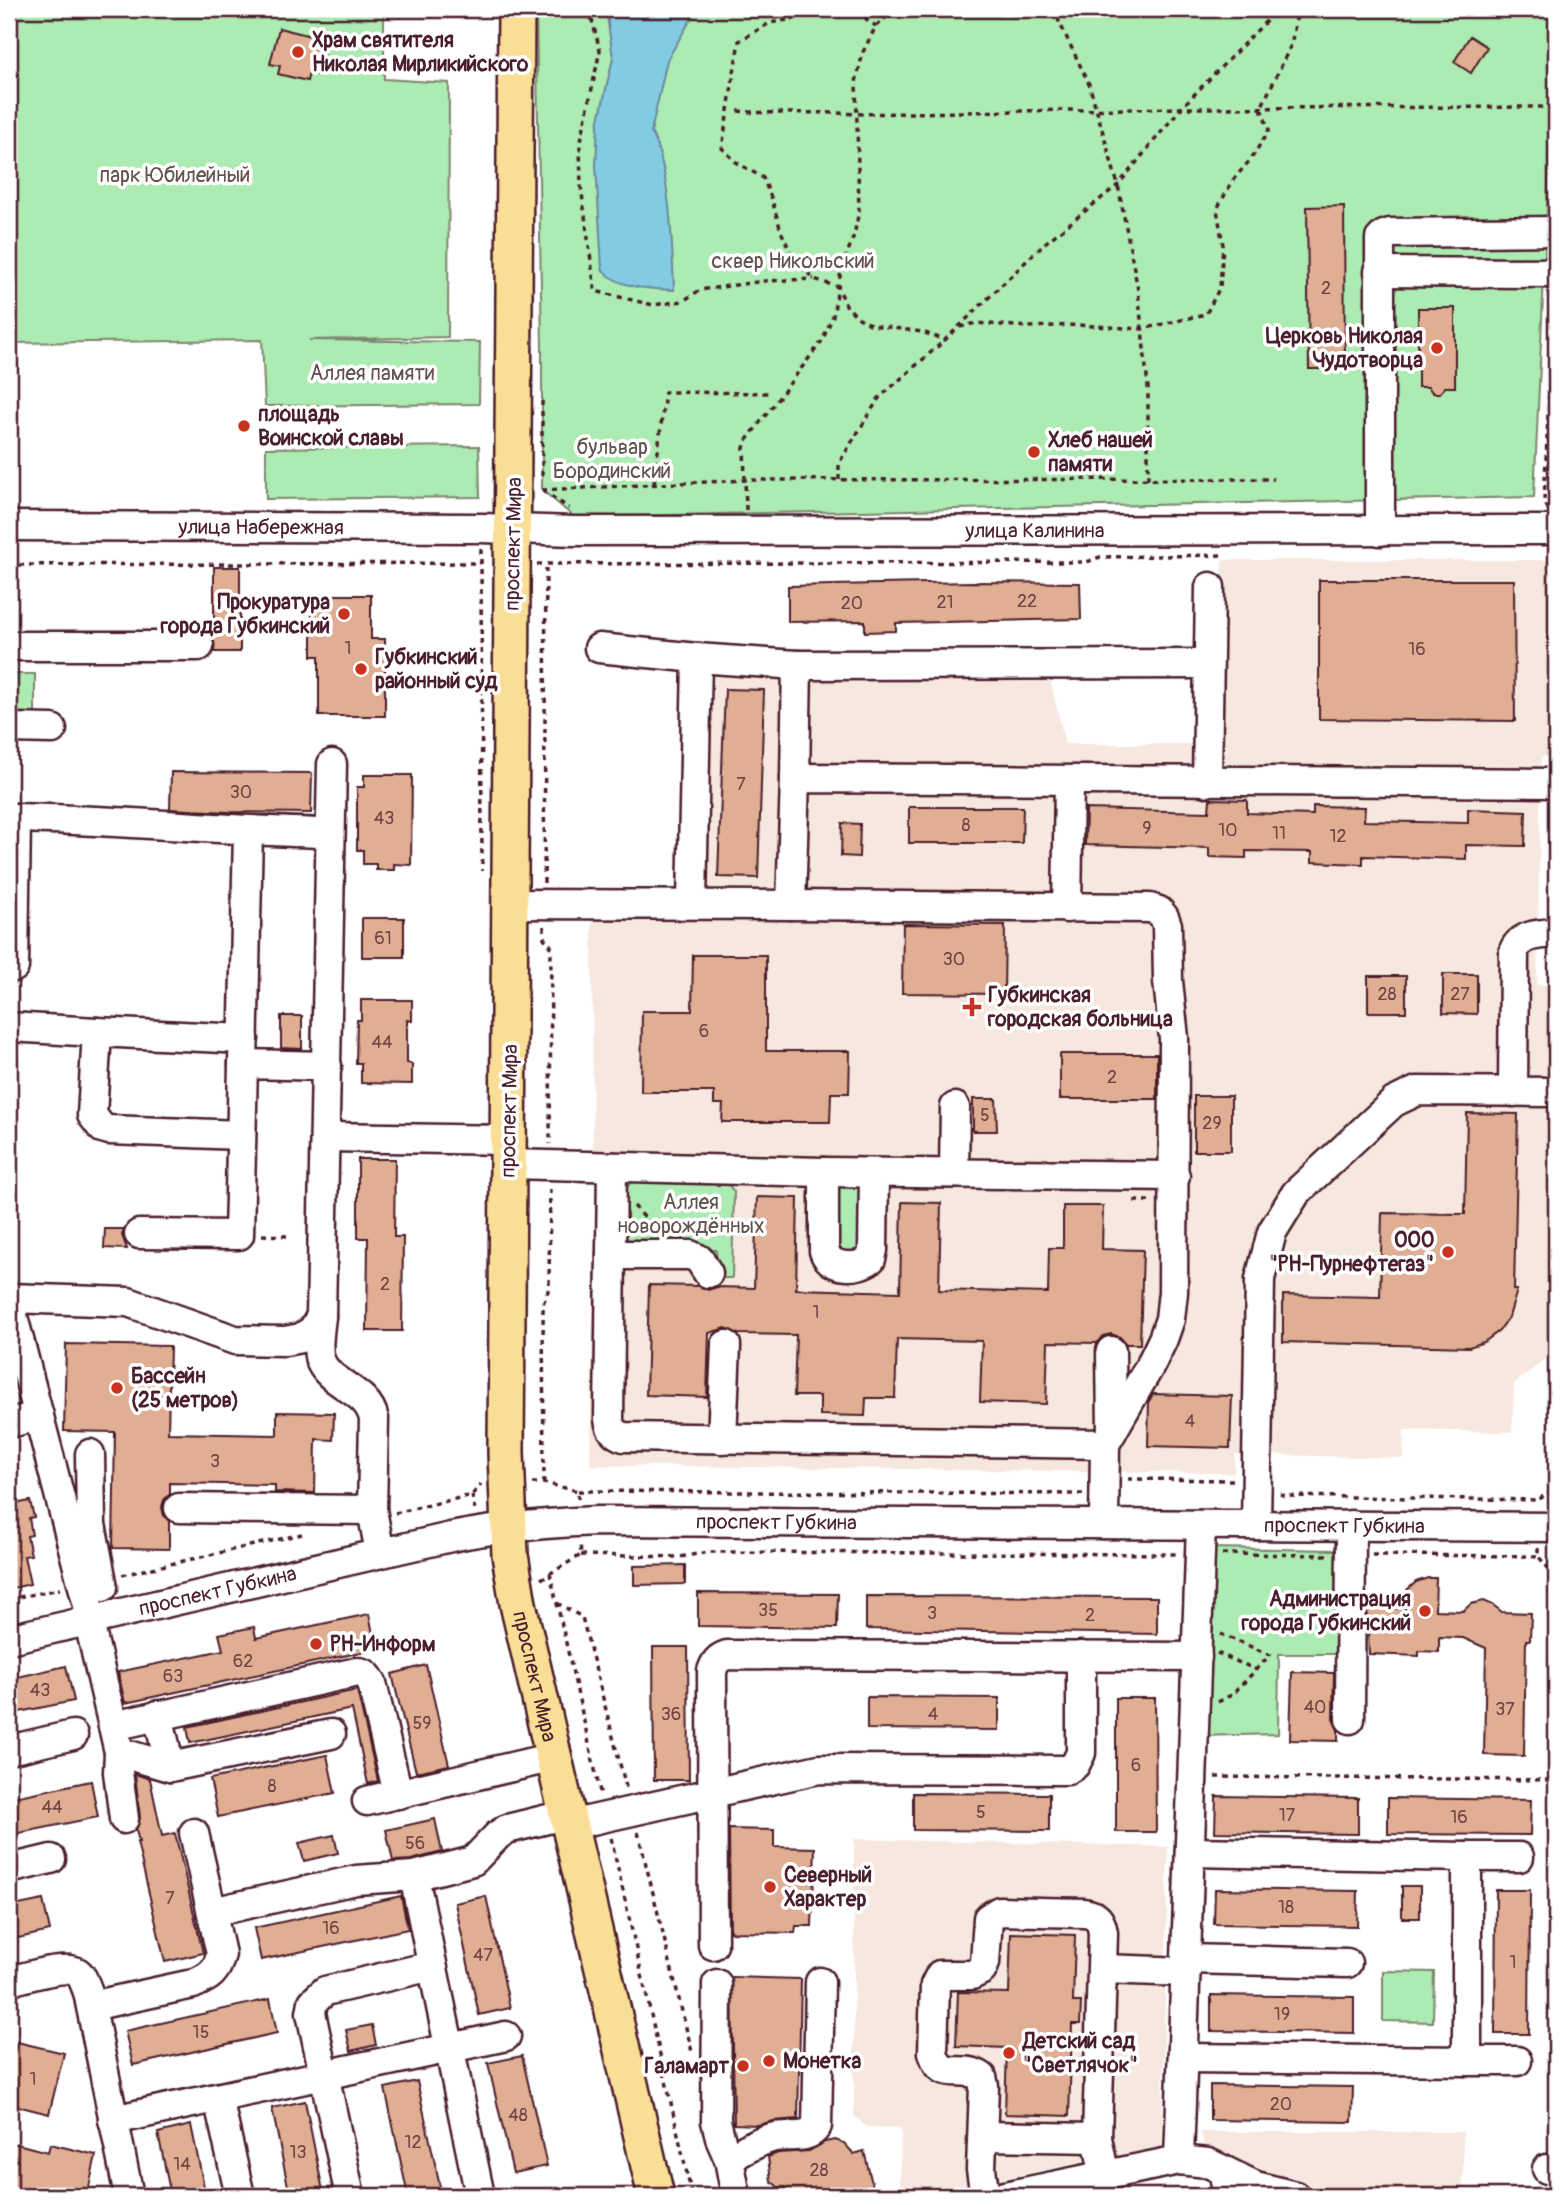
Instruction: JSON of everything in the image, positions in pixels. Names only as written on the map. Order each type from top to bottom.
[{"type":"main road","name":"проспект Мира","points":[[516,9],[513,529],[527,904],[508,1152],[508,1527],[518,1604],[656,2196]]},
{"type":"street","points":[[1380,531],[1381,239],[1384,234],[1390,233],[1556,231]]},
{"type":"street","points":[[1379,272],[1555,273]]},
{"type":"street","name":"улица Калинина","points":[[513,529],[1380,531],[1554,523]]},
{"type":"street","name":"улица Набережная","points":[[9,526],[513,529]]},
{"type":"street","points":[[1207,782],[1210,587]]},
{"type":"street","points":[[9,646],[199,646]]},
{"type":"street","points":[[599,648],[797,665],[1208,664]]},
{"type":"street","points":[[692,904],[697,658]]},
{"type":"street","points":[[791,905],[797,665]]},
{"type":"street","points":[[9,728],[52,729]]},
{"type":"street","points":[[332,764],[320,1362],[372,1409],[373,1514],[380,1552]]},
{"type":"street","points":[[795,778],[1556,783]]},
{"type":"street","points":[[1067,908],[1069,781]]},
{"type":"street","points":[[14,967],[12,818],[95,819],[248,831],[330,833]]},
{"type":"street","points":[[139,1234],[239,1235],[248,831]]},
{"type":"street","points":[[527,904],[1150,908],[1159,911],[1167,925],[1168,981],[1174,1038],[1175,1175],[1170,1318],[1151,1364],[1109,1438]]},
{"type":"street","points":[[1513,1092],[1514,950],[1517,942],[1523,938],[1556,933]]},
{"type":"street","points":[[9,1027],[97,1031],[327,1066]]},
{"type":"street","points":[[97,1031],[92,1115],[102,1128],[241,1135]]},
{"type":"street","points":[[1256,1525],[1260,1279],[1272,1232],[1296,1193],[1394,1102],[1407,1094],[1417,1091],[1556,1092]]},
{"type":"street","points":[[954,1172],[955,1107]]},
{"type":"street","points":[[326,1137],[508,1152],[550,1165],[824,1172],[1175,1175]]},
{"type":"street","points":[[612,1167],[610,1427],[617,1435],[723,1438],[1109,1438]]},
{"type":"street","points":[[824,1172],[824,1251],[827,1258],[837,1265],[860,1265],[871,1259],[873,1250],[874,1172]]},
{"type":"street","points":[[611,1255],[690,1255],[699,1259],[708,1273]]},
{"type":"street","points":[[92,1581],[57,1481],[9,1300],[128,1303],[236,1340],[285,1341],[300,1338],[313,1330],[321,1316]]},
{"type":"street","points":[[723,1438],[726,1345]]},
{"type":"street","points":[[1104,1524],[1111,1351]]},
{"type":"street","points":[[9,1423],[39,1416]]},
{"type":"street","points":[[57,1481],[73,1477],[90,1466],[92,1581],[116,1739],[124,1819]]},
{"type":"street","points":[[179,1508],[373,1514]]},
{"type":"street","name":"проспект Губкина","points":[[9,1639],[380,1552],[508,1527],[597,1521],[1556,1527]]},
{"type":"street","points":[[1179,2160],[1201,1525]]},
{"type":"street","points":[[1350,1719],[1351,1525]]},
{"type":"street","points":[[713,1945],[712,1671],[720,1657],[1081,1656],[1197,1645]]},
{"type":"street","points":[[212,1912],[356,1880],[414,1877],[472,1861],[498,1835],[508,1829],[606,1817],[833,1768],[1067,1770],[1075,1765],[1080,1753],[1081,1656]]},
{"type":"street","points":[[116,1739],[158,1715],[363,1672],[369,1676],[372,1683],[398,1794]]},
{"type":"street","points":[[158,1715],[170,1767]]},
{"type":"street","points":[[116,1739],[170,1767],[331,1734]]},
{"type":"street","points":[[9,1750],[74,1735]]},
{"type":"street","points":[[367,1801],[554,1757]]},
{"type":"street","points":[[91,2006],[193,1984],[208,1978],[218,1969],[221,1954],[194,1833]]},
{"type":"street","points":[[1190,1852],[1519,1857]]},
{"type":"street","points":[[1467,1857],[1467,2061]]},
{"type":"street","points":[[9,1869],[51,1859]]},
{"type":"street","points":[[414,1877],[480,2196]]},
{"type":"street","points":[[985,2196],[981,2169],[985,2087],[982,2077],[972,2072],[947,2071],[940,2068],[933,2052],[937,1979],[946,1973],[972,1975],[982,1970],[985,1963],[988,1918],[999,1911],[1084,1913],[1095,1915],[1101,1922],[1103,1933],[1097,2138],[1105,2176]]},
{"type":"street","points":[[1102,1969],[1348,1963]]},
{"type":"street","points":[[350,2196],[312,2012],[313,2002],[325,1991],[432,1966]]},
{"type":"street","points":[[9,1981],[64,1968],[76,1970],[83,1978],[129,2196]]},
{"type":"street","points":[[729,2159],[777,2137],[807,2135],[817,2126],[820,1982]]},
{"type":"street","points":[[717,1984],[716,2121],[729,2159],[736,2196]]},
{"type":"street","points":[[113,2120],[506,2036]]},
{"type":"street","points":[[1183,2058],[1517,2061]]},
{"type":"street","points":[[218,2098],[240,2196]]},
{"type":"street","points":[[982,2136],[1097,2138]]},
{"type":"street","points":[[1007,2196],[1179,2160],[1208,2163],[1226,2183],[1256,2186],[1295,2196]]},
{"type":"path","points":[[589,9],[600,50],[580,145],[581,187],[595,291],[653,305],[683,301],[700,290],[764,281],[814,279],[838,287],[847,307],[872,325],[922,332],[945,340]]},
{"type":"path","points":[[814,9],[804,17],[770,23],[739,41],[722,148],[736,162],[763,178],[794,260],[814,279]]},
{"type":"path","points":[[860,9],[867,20],[876,26]]},
{"type":"path","points":[[746,512],[746,441],[822,341],[833,316],[838,287],[859,211],[856,82],[860,62],[876,26],[895,9]]},
{"type":"path","points":[[1053,9],[1089,84],[1118,186],[1138,290],[1142,328],[1148,387],[1148,479]]},
{"type":"path","points":[[839,480],[839,463],[879,398],[959,327],[1045,243],[1118,186],[1181,108],[1278,9]]},
{"type":"path","points":[[959,327],[976,323],[1029,327],[1142,328],[1206,314],[1220,286],[1223,245],[1217,209],[1233,180],[1251,159],[1269,130],[1261,108],[1291,45],[1298,9]]},
{"type":"path","points":[[738,111],[762,114],[815,111],[856,114],[1181,108],[1556,107]]},
{"type":"path","points":[[1556,131],[1556,231]]},
{"type":"path","points":[[1554,523],[1544,500],[1555,273]]},
{"type":"path","points":[[654,484],[665,392],[771,393]]},
{"type":"path","points":[[541,490],[745,480],[1274,479]]},
{"type":"path","points":[[544,1483],[543,1304],[549,1288],[551,946],[544,938],[527,904],[546,564],[1087,562],[1100,556],[1237,555]]},
{"type":"path","points":[[9,565],[480,564]]},
{"type":"path","points":[[627,1198],[663,1238]]},
{"type":"path","points":[[578,1492],[1083,1494],[1088,1490],[1089,1479],[1105,1478],[1265,1481],[1276,1492],[1286,1496],[1538,1500],[1556,1488]]},
{"type":"path","points":[[373,1514],[472,1495],[481,1483]]},
{"type":"path","points":[[9,1600],[306,1533]]},
{"type":"path","points":[[581,1555],[680,1557],[709,1552],[1538,1556]]},
{"type":"path","points":[[550,1573],[692,2196]]},
{"type":"path","points":[[1195,1702],[1218,1702],[1233,1694],[1270,1655],[1224,1634],[1197,1645]]},
{"type":"path","points":[[1197,1645],[1229,1656],[1257,1670]]},
{"type":"path","points":[[1208,1781],[1215,1776],[1556,1780]]},
{"type":"shaded area","name":"Губкинская городская больница","points":[[1222,560],[1556,560],[1556,756],[1541,757],[1537,985],[1556,985],[1556,1354],[1551,1354],[1514,1384],[1512,1432],[1404,1430],[1403,1458],[1235,1454],[1234,1473],[590,1465],[596,1157],[593,1157],[592,896],[705,896],[710,675],[1050,679],[1065,744],[1220,744]]},
{"type":"shaded area","name":"Детский сад \"Светлячок\"","points":[[854,1839],[1168,1847],[1162,2147],[923,2194],[900,2196],[901,2128],[867,2127],[854,2116]]},
{"type":"shaded area","points":[[1201,2132],[1463,2132],[1463,2196],[1215,2196]]},
{"type":"green space","name":"парк Юбилейный","points":[[9,9],[384,9],[384,79],[449,83],[448,337],[309,340],[480,342],[479,404],[265,406],[262,340],[9,343]]},
{"type":"green space","name":"сквер Никольский","points":[[536,9],[1556,9],[1534,497],[574,517],[542,490]]},
{"type":"green space","name":"Аллея памяти","points":[[479,446],[480,497],[266,499],[266,448]]},
{"type":"green space","points":[[9,674],[35,674],[35,713],[9,712]]},
{"type":"green space","name":"Аллея новорождённых","points":[[635,1180],[725,1180],[734,1192],[732,1278],[718,1278],[716,1250],[635,1248],[622,1240],[622,1198]]},
{"type":"green space","points":[[857,1183],[861,1188],[859,1249],[855,1254],[837,1253],[835,1185]]},
{"type":"green space","points":[[1208,1548],[1336,1550],[1335,1654],[1279,1654],[1278,1734],[1198,1736]]},
{"type":"green space","points":[[1383,1971],[1434,1972],[1433,2022],[1383,2021]]},
{"type":"water","points":[[606,9],[697,9],[667,60],[651,132],[658,148],[667,187],[674,290],[625,284],[602,269],[596,165],[598,124],[613,58]]},
{"type":"building","name":"Храм святителя Николая Мирликийского","points":[[279,28],[327,40],[318,75],[309,73],[307,81],[278,74],[280,66],[270,64]]},
{"type":"building","points":[[1470,36],[1487,47],[1471,73],[1454,62]]},
{"type":"building","points":[[1344,206],[1345,369],[1309,369],[1307,207]]},
{"type":"building","name":"Церковь Николая Чудотворца","points":[[1418,308],[1455,308],[1455,387],[1445,387],[1440,393],[1433,393],[1428,387],[1418,387]]},
{"type":"building","points":[[214,567],[240,567],[240,652],[214,652]]},
{"type":"building","points":[[1319,580],[1514,580],[1515,721],[1319,719]]},
{"type":"building","points":[[1080,583],[1081,619],[896,623],[896,631],[865,632],[865,621],[788,622],[788,586]]},
{"type":"building","points":[[312,595],[371,595],[371,639],[385,639],[385,716],[319,716],[319,656],[312,656]]},
{"type":"building","points":[[725,689],[764,690],[758,878],[718,877]]},
{"type":"building","points":[[171,772],[312,773],[311,813],[170,809]]},
{"type":"building","points":[[364,775],[412,775],[411,865],[394,864],[394,870],[376,870],[376,864],[363,864],[363,850],[357,850],[357,787],[364,787]]},
{"type":"building","points":[[1210,799],[1247,800],[1247,813],[1313,815],[1313,806],[1365,807],[1364,821],[1468,823],[1468,809],[1526,811],[1525,846],[1466,845],[1466,859],[1363,856],[1363,864],[1312,862],[1312,852],[1246,851],[1246,858],[1209,857],[1209,848],[1085,845],[1086,809],[1209,812]]},
{"type":"building","points":[[909,807],[1023,807],[1022,843],[909,843]]},
{"type":"building","points":[[842,823],[860,824],[859,857],[841,856]]},
{"type":"building","points":[[362,918],[404,918],[404,957],[362,957]]},
{"type":"building","points":[[903,924],[1005,925],[1004,994],[902,993]]},
{"type":"building","points":[[693,955],[766,955],[766,1051],[850,1051],[849,1093],[831,1093],[830,1122],[722,1122],[723,1104],[714,1104],[714,1092],[641,1092],[642,1011],[692,1011]]},
{"type":"building","points":[[1443,974],[1477,974],[1477,1014],[1443,1013]]},
{"type":"building","points":[[1368,976],[1406,976],[1406,1012],[1368,1012]]},
{"type":"building","points":[[361,1000],[412,1000],[412,1021],[407,1020],[407,1063],[412,1064],[412,1084],[361,1083],[361,1063],[356,1063],[357,1020],[361,1020]]},
{"type":"building","points":[[281,1016],[302,1016],[302,1049],[281,1048]]},
{"type":"building","points":[[1060,1054],[1157,1054],[1157,1099],[1060,1099]]},
{"type":"building","points":[[1194,1096],[1231,1096],[1231,1151],[1194,1151]]},
{"type":"building","points":[[973,1099],[996,1099],[997,1131],[973,1131]]},
{"type":"building","name":"ООО \"РН-Пурнефтегаз\"","points":[[1467,1113],[1518,1114],[1514,1290],[1517,1290],[1509,1317],[1499,1331],[1484,1342],[1469,1347],[1283,1342],[1283,1295],[1380,1297],[1382,1213],[1465,1214]]},
{"type":"building","points":[[358,1159],[395,1159],[394,1237],[403,1237],[402,1331],[367,1331],[368,1238],[358,1238]]},
{"type":"building","points":[[757,1197],[798,1198],[796,1289],[900,1292],[902,1202],[941,1203],[939,1290],[1048,1293],[1049,1248],[1063,1248],[1063,1206],[1103,1206],[1102,1249],[1143,1250],[1140,1344],[1126,1344],[1120,1337],[1111,1334],[1103,1336],[1097,1343],[1048,1342],[1046,1404],[980,1402],[982,1341],[897,1339],[895,1398],[866,1398],[865,1416],[820,1415],[820,1396],[794,1396],[796,1335],[738,1334],[726,1328],[709,1333],[707,1397],[646,1395],[649,1285],[699,1286],[708,1290],[717,1287],[754,1288]]},
{"type":"building","points":[[105,1229],[124,1229],[122,1235],[127,1249],[104,1248]]},
{"type":"building","points":[[66,1344],[170,1346],[168,1433],[277,1435],[277,1412],[334,1413],[333,1440],[316,1439],[315,1493],[275,1492],[275,1485],[170,1483],[170,1494],[162,1507],[164,1516],[169,1521],[169,1549],[113,1548],[115,1432],[64,1431]]},
{"type":"building","points":[[1153,1394],[1232,1396],[1230,1448],[1148,1446],[1149,1401]]},
{"type":"building","points":[[30,1501],[34,1517],[29,1518],[32,1535],[27,1536],[31,1555],[24,1556],[30,1584],[9,1589],[9,1505]]},
{"type":"building","points":[[685,1565],[685,1584],[634,1585],[634,1566]]},
{"type":"building","points":[[1436,1578],[1435,1610],[1463,1611],[1471,1604],[1484,1601],[1502,1612],[1531,1613],[1530,1640],[1526,1640],[1524,1756],[1484,1755],[1486,1648],[1463,1638],[1439,1637],[1439,1652],[1419,1651],[1419,1656],[1369,1654],[1367,1607],[1406,1609],[1407,1590],[1416,1582]]},
{"type":"building","points":[[698,1593],[838,1594],[837,1628],[698,1626]]},
{"type":"building","points":[[866,1596],[1157,1597],[1157,1634],[866,1629]]},
{"type":"building","points":[[369,1614],[376,1649],[125,1703],[118,1672],[223,1650],[219,1634],[254,1627],[256,1638]]},
{"type":"building","points":[[653,1647],[688,1647],[689,1780],[654,1780]]},
{"type":"building","points":[[426,1665],[449,1765],[416,1772],[392,1674]]},
{"type":"building","points":[[66,1666],[74,1701],[9,1714],[9,1679]]},
{"type":"building","points":[[1292,1672],[1334,1673],[1333,1719],[1338,1730],[1338,1741],[1290,1740]]},
{"type":"building","points":[[357,1690],[378,1781],[368,1784],[352,1709],[190,1743],[187,1727]]},
{"type":"building","points":[[867,1697],[999,1698],[999,1730],[867,1729]]},
{"type":"building","points":[[1116,1698],[1155,1698],[1156,1832],[1116,1832]]},
{"type":"building","points":[[327,1755],[335,1793],[218,1817],[210,1779]]},
{"type":"building","points":[[135,1774],[150,1779],[162,1836],[175,1833],[203,1953],[165,1962],[137,1842],[136,1830],[140,1817]]},
{"type":"building","points":[[91,1781],[98,1817],[9,1835],[9,1798]]},
{"type":"building","points":[[913,1793],[1049,1794],[1049,1831],[913,1830]]},
{"type":"building","points":[[1216,1796],[1358,1798],[1358,1834],[1215,1832]]},
{"type":"building","points":[[1388,1798],[1531,1800],[1530,1835],[1388,1834]]},
{"type":"building","points":[[435,1819],[442,1852],[411,1860],[393,1861],[386,1830]]},
{"type":"building","name":"Северный Характер","points":[[729,1829],[774,1830],[774,1847],[815,1848],[812,1926],[796,1926],[795,1933],[730,1932]]},
{"type":"building","points":[[334,1835],[338,1853],[304,1861],[299,1843]]},
{"type":"building","points":[[1402,1886],[1420,1886],[1420,1918],[1402,1918]]},
{"type":"building","points":[[1215,1889],[1358,1891],[1357,1926],[1214,1924]]},
{"type":"building","points":[[1496,1890],[1530,1890],[1529,2034],[1495,2034]]},
{"type":"building","points":[[401,1896],[408,1929],[261,1960],[254,1928]]},
{"type":"building","points":[[486,1896],[510,2008],[479,2015],[455,1903]]},
{"type":"building","points":[[43,1900],[50,1931],[9,1940],[9,1907]]},
{"type":"building","points":[[1011,1933],[1075,1935],[1073,2002],[1081,2002],[1080,2024],[1072,2024],[1069,2116],[1005,2114],[1007,2048],[956,2046],[958,1992],[1009,1993]]},
{"type":"building","points":[[732,1977],[801,1979],[798,2119],[758,2125],[734,2124]]},
{"type":"building","points":[[1211,1995],[1354,1997],[1354,2033],[1211,2031]]},
{"type":"building","points":[[270,1999],[277,2033],[133,2065],[125,2031]]},
{"type":"building","points":[[372,2025],[376,2045],[351,2051],[346,2030]]},
{"type":"building","points":[[17,2042],[64,2053],[49,2114],[9,2104],[9,2049],[15,2051]]},
{"type":"building","points":[[522,2056],[547,2166],[513,2173],[488,2063]]},
{"type":"building","points":[[417,2081],[442,2196],[408,2196],[385,2088]]},
{"type":"building","points":[[1210,2085],[1353,2087],[1352,2122],[1210,2120]]},
{"type":"building","points":[[305,2101],[324,2196],[290,2196],[272,2108]]},
{"type":"building","points":[[191,2125],[206,2196],[171,2196],[158,2133]]},
{"type":"building","points":[[835,2140],[844,2143],[854,2154],[864,2151],[875,2196],[792,2196],[785,2187],[778,2187],[771,2181],[768,2157],[778,2153],[809,2151]]},
{"type":"building","points":[[9,2142],[48,2152],[50,2144],[96,2155],[87,2196],[39,2196],[9,2189]]},
{"type":"place","name":"Храм святителя Николая Мирликийского","points":[[298,52]]},
{"type":"place","name":"Церковь Николая Чудотворца","points":[[1437,348]]},
{"type":"place","name":"площадь Воинской славы","points":[[244,426]]},
{"type":"place","name":"Хлеб нашей памяти","points":[[1034,452]]},
{"type":"place","name":"Прокуратура города Губкинский","points":[[344,614]]},
{"type":"place","name":"Губкинский районный суд","points":[[361,669]]},
{"type":"place","name":"Губкинская городская больница","points":[[972,1007]]},
{"type":"place","name":"ООО \"РН-Пурнефтегаз\"","points":[[1448,1252]]},
{"type":"place","name":"Бассейн (25 метров)","points":[[117,1388]]},
{"type":"place","name":"Администрация города Губкинский","points":[[1425,1611]]},
{"type":"place","name":"РН-Информ","points":[[316,1644]]},
{"type":"place","name":"Северный Характер","points":[[770,1887]]},
{"type":"place","name":"Детский сад \"Светлячок\"","points":[[1009,2053]]},
{"type":"place","name":"Монетка","points":[[769,2061]]},
{"type":"place","name":"Галамарт","points":[[743,2066]]},
{"type":"park label","name":"бульвар Бородинский","points":[[612,459]]}]
